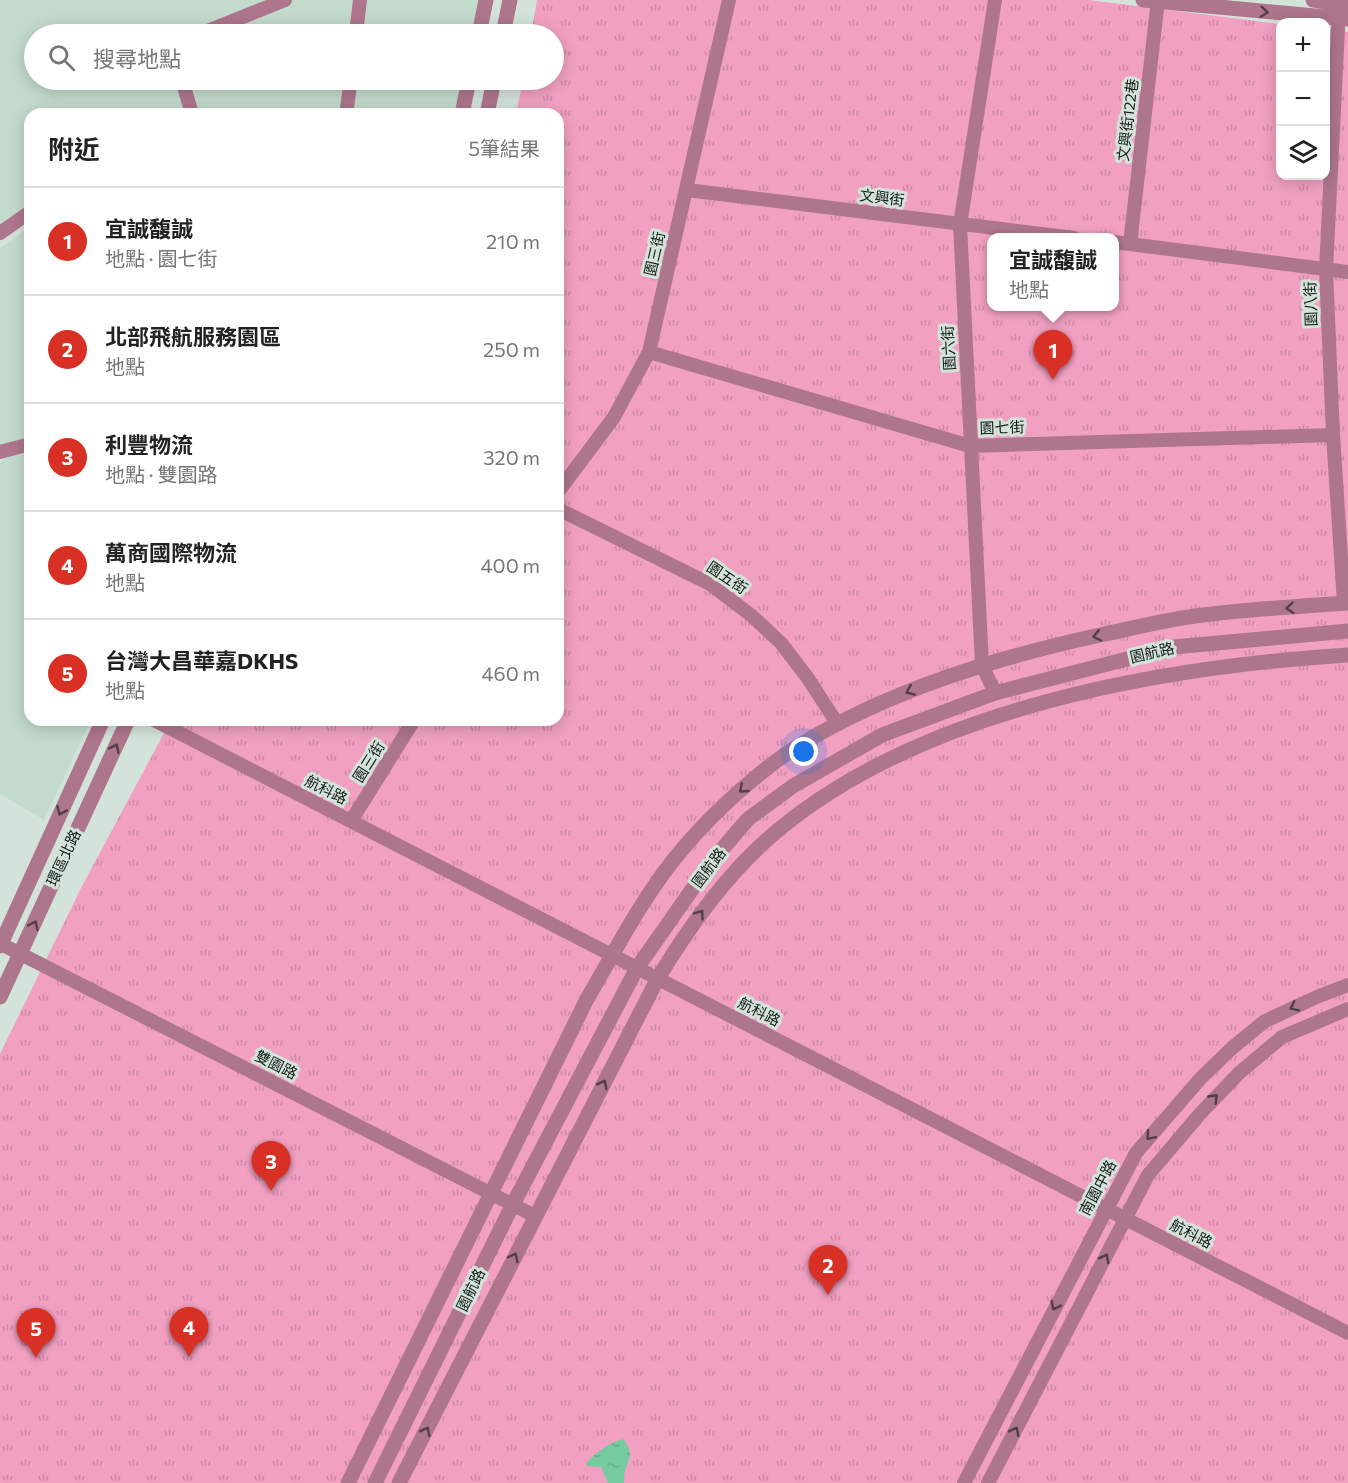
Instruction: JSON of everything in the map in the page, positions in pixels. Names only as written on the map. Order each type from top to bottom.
[{"type":"street","points":[[225,24],[285,0]]},
{"type":"street","points":[[357,24],[360,0]]},
{"type":"street","points":[[481,24],[486,0]]},
{"type":"street","points":[[505,24],[510,0]]},
{"type":"street","name":"園三街","points":[[564,484],[614,417],[649,352],[729,0]]},
{"type":"street","name":"園六街","points":[[995,0],[960,225],[982,665],[995,693]]},
{"type":"street","points":[[1313,0],[1344,12]]},
{"type":"street","points":[[1153,1],[1344,12]]},
{"type":"street","name":"文興街122巷","points":[[1130,244],[1153,1]]},
{"type":"street","name":"園八街","points":[[1344,12],[1326,270],[1333,435],[1346,603]]},
{"type":"street","points":[[185,90],[190,108]]},
{"type":"street","points":[[347,108],[350,90]]},
{"type":"street","points":[[463,108],[467,90]]},
{"type":"street","points":[[488,108],[492,90]]},
{"type":"street","name":"文興街","points":[[687,190],[1036,233]]},
{"type":"street","points":[[0,233],[24,216]]},
{"type":"street","points":[[1119,243],[1348,272]]},
{"type":"street","name":"園七街","points":[[649,352],[970,446],[1333,435]]},
{"type":"street","points":[[0,452],[24,446]]},
{"type":"street","name":"園五街","points":[[564,512],[710,584],[752,616],[781,643],[807,677],[837,723]]},
{"type":"street","points":[[348,1483],[587,999],[636,911],[686,844],[760,774],[795,748],[837,723],[915,688],[982,665],[1092,637],[1202,615],[1346,603]]},
{"type":"street","name":"園航路","points":[[375,1483],[512,1206],[637,968],[712,861],[748,819],[793,786],[882,735],[995,693],[1174,647],[1348,631]]},
{"type":"street","points":[[399,1483],[657,978],[698,916],[725,882],[776,832],[845,782],[922,744],[1065,696],[1226,667],[1348,655]]},
{"type":"street","name":"環區北路","points":[[1,945],[100,726]]},
{"type":"street","name":"環區北路","points":[[0,997],[125,726]]},
{"type":"street","name":"航科路","points":[[166,726],[1348,1333]]},
{"type":"street","name":"園三街","points":[[351,821],[410,726]]},
{"type":"street","name":"雙園路","points":[[1,945],[21,953],[535,1216]]},
{"type":"street","name":"南園中路","points":[[964,1483],[1136,1153],[1200,1079],[1232,1048],[1265,1021],[1348,985]]},
{"type":"street","points":[[988,1483],[1148,1175],[1198,1115],[1239,1073],[1282,1037],[1348,1009]]},
{"type":"shaded area","points":[[0,0],[274,0],[214,24],[24,24],[24,90],[180,90],[186,108],[24,108],[24,208],[0,224]]},
{"type":"shaded area","points":[[294,0],[357,0],[354,24],[233,24]]},
{"type":"shaded area","points":[[364,0],[479,0],[474,24],[361,24]]},
{"type":"shaded area","points":[[188,90],[346,90],[344,108],[193,108]]},
{"type":"shaded area","points":[[353,90],[460,90],[456,108],[351,108]]},
{"type":"shaded area","points":[[24,231],[24,441],[0,445],[0,248]]},
{"type":"shaded area","points":[[24,453],[24,726],[88,726],[44,820],[0,794],[0,463],[6,457]]},
{"type":"green space","points":[[537,0],[1089,0],[1276,23],[1276,180],[1330,180],[1330,30],[1348,32],[1348,1483],[0,1483],[0,1054],[81,888],[168,726],[564,726],[564,108],[517,108],[521,90],[564,90],[564,24],[533,24]]},
{"type":"water","points":[[623,1439],[630,1451],[624,1483],[608,1483],[601,1467],[587,1466],[586,1463],[603,1448]]},
{"type":"place","name":"宜誠馥誠","points":[[1053,380]]},
{"type":"place","name":"利豐物流","points":[[271,1191]]},
{"type":"place","name":"北部飛航服務園區","points":[[828,1295]]},
{"type":"place","name":"萬商國際物流","points":[[189,1357]]},
{"type":"place","name":"台灣大昌華嘉DKHS","points":[[36,1358]]}]
